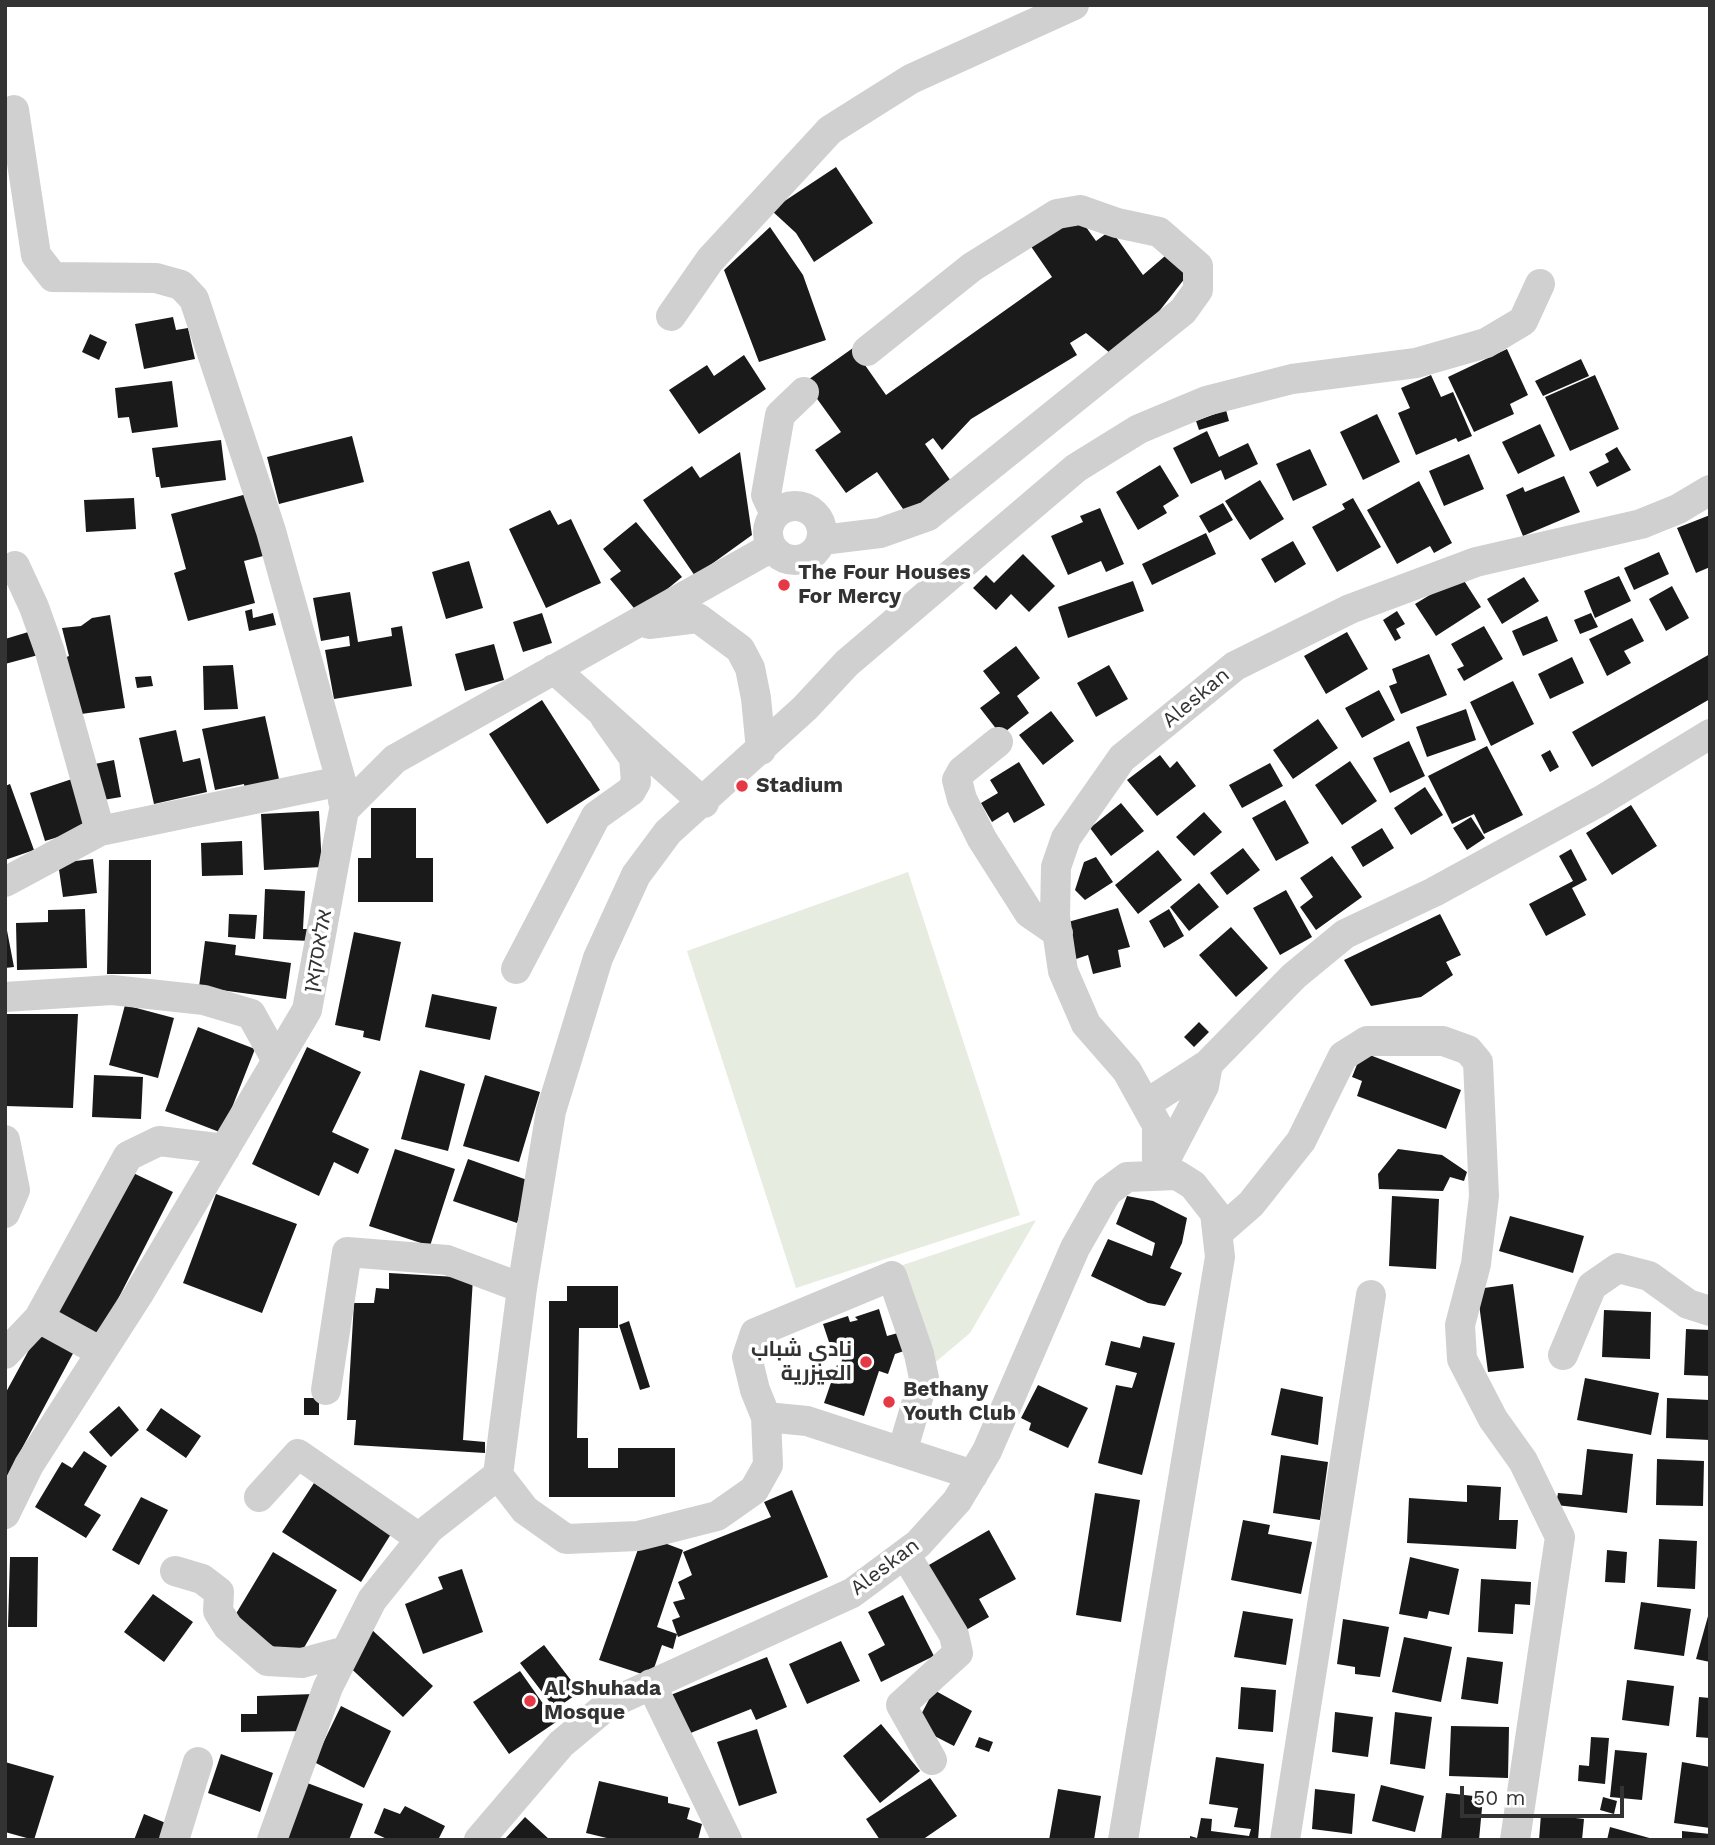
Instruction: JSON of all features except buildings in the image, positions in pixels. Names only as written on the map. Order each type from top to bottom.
[{"type":"street","points":[[671,316],[710,260],[830,130],[911,79],[1074,5]]},
{"type":"street","points":[[14,110],[36,255],[53,277],[156,278],[181,285],[194,299],[271,531],[343,795]]},
{"type":"street","points":[[822,540],[880,533],[928,516],[1183,311],[1198,290],[1198,266],[1159,232],[1117,223],[1080,210],[1057,214],[972,267],[867,351]]},
{"type":"street","points":[[272,1840],[328,1687],[372,1600],[429,1529],[498,1475],[522,1288],[551,1111],[598,958],[636,875],[668,832],[761,750],[847,663],[1076,468],[1139,429],[1206,401],[1292,379],[1416,363],[1486,343],[1523,321],[1540,284]]},
{"type":"street","points":[[775,514],[766,495],[780,415],[804,392]]},
{"type":"street","name":"Aleskan","points":[[1157,1174],[1157,1125],[1127,1071],[1086,1024],[1063,971],[1058,933],[1056,867],[1066,838],[1122,758],[1235,666],[1350,609],[1476,562],[1640,524],[1678,509],[1710,491]]},
{"type":"street","points":[[791,506],[809,510],[820,523],[822,540],[811,555],[794,561],[778,554],[772,547],[768,530],[775,514],[791,506]]},
{"type":"street","points":[[5,882],[100,831],[343,795],[395,759],[772,547]]},
{"type":"street","points":[[15,566],[34,607],[50,652],[100,831]]},
{"type":"street","points":[[629,628],[698,618],[740,649],[750,668],[757,698],[761,750]]},
{"type":"street","points":[[554,669],[704,803]]},
{"type":"street","points":[[516,969],[596,816],[631,791],[636,782],[634,758],[605,717]]},
{"type":"street","points":[[1146,1104],[1208,1065],[1294,976],[1345,934],[1434,892],[1602,800],[1710,734]]},
{"type":"street","points":[[998,742],[961,771],[957,780],[962,799],[982,839],[1028,913],[1058,933]]},
{"type":"street","name":"אלאסקאן","points":[[5,1514],[29,1465],[101,1352],[307,1010],[343,795]]},
{"type":"street","points":[[5,997],[112,990],[204,1000],[251,1014],[277,1061]]},
{"type":"street","points":[[1219,1232],[1251,1204],[1301,1141],[1343,1056],[1367,1041],[1443,1041],[1468,1050],[1478,1062],[1484,1196],[1476,1264],[1460,1325],[1462,1359],[1493,1419],[1523,1461],[1560,1537],[1515,1840]]},
{"type":"street","points":[[1157,1174],[1204,1086],[1208,1065]]},
{"type":"street","points":[[5,1140],[15,1190],[5,1213]]},
{"type":"street","points":[[5,1354],[39,1318],[128,1156],[159,1141],[225,1149]]},
{"type":"street","name":"Aleskan","points":[[479,1840],[561,1744],[609,1704],[852,1593],[905,1554],[940,1522],[973,1475],[1075,1248],[1107,1192],[1127,1177],[1177,1175],[1193,1185],[1215,1213],[1220,1257],[1123,1840]]},
{"type":"street","points":[[326,1390],[347,1252],[447,1260],[522,1288]]},
{"type":"street","points":[[1563,1355],[1592,1286],[1618,1268],[1649,1276],[1688,1304],[1710,1311]]},
{"type":"street","points":[[498,1475],[525,1510],[566,1539],[638,1536],[717,1516],[754,1490],[768,1465],[766,1417],[755,1390],[747,1357],[755,1334],[892,1276],[919,1354],[924,1378],[902,1452]]},
{"type":"street","points":[[1285,1840],[1371,1295]]},
{"type":"street","points":[[39,1318],[101,1352]]},
{"type":"street","points":[[766,1417],[807,1421],[973,1475]]},
{"type":"street","points":[[259,1497],[298,1454],[421,1539]]},
{"type":"street","points":[[905,1554],[954,1635],[958,1653],[901,1705],[932,1760]]},
{"type":"street","points":[[175,1571],[202,1579],[219,1592],[218,1611],[228,1627],[267,1661],[302,1663],[346,1651]]},
{"type":"street","points":[[651,1684],[727,1840]]},
{"type":"street","points":[[174,1840],[198,1762]]},
{"type":"shaded area","points":[[908,872],[1020,1215],[796,1288],[687,951]]},
{"type":"shaded area","points":[[1036,1220],[970,1333],[931,1366],[900,1266]]},
{"type":"place","name":"The Four Houses For Mercy","points":[[784,585]]},
{"type":"place","name":"Stadium","points":[[742,786]]},
{"type":"place","name":"نادي شباب العيزرية","points":[[866,1362]]},
{"type":"place","name":"Bethany Youth Club","points":[[889,1402]]},
{"type":"place","name":"Al Shuhada Mosque","points":[[530,1701]]}]
